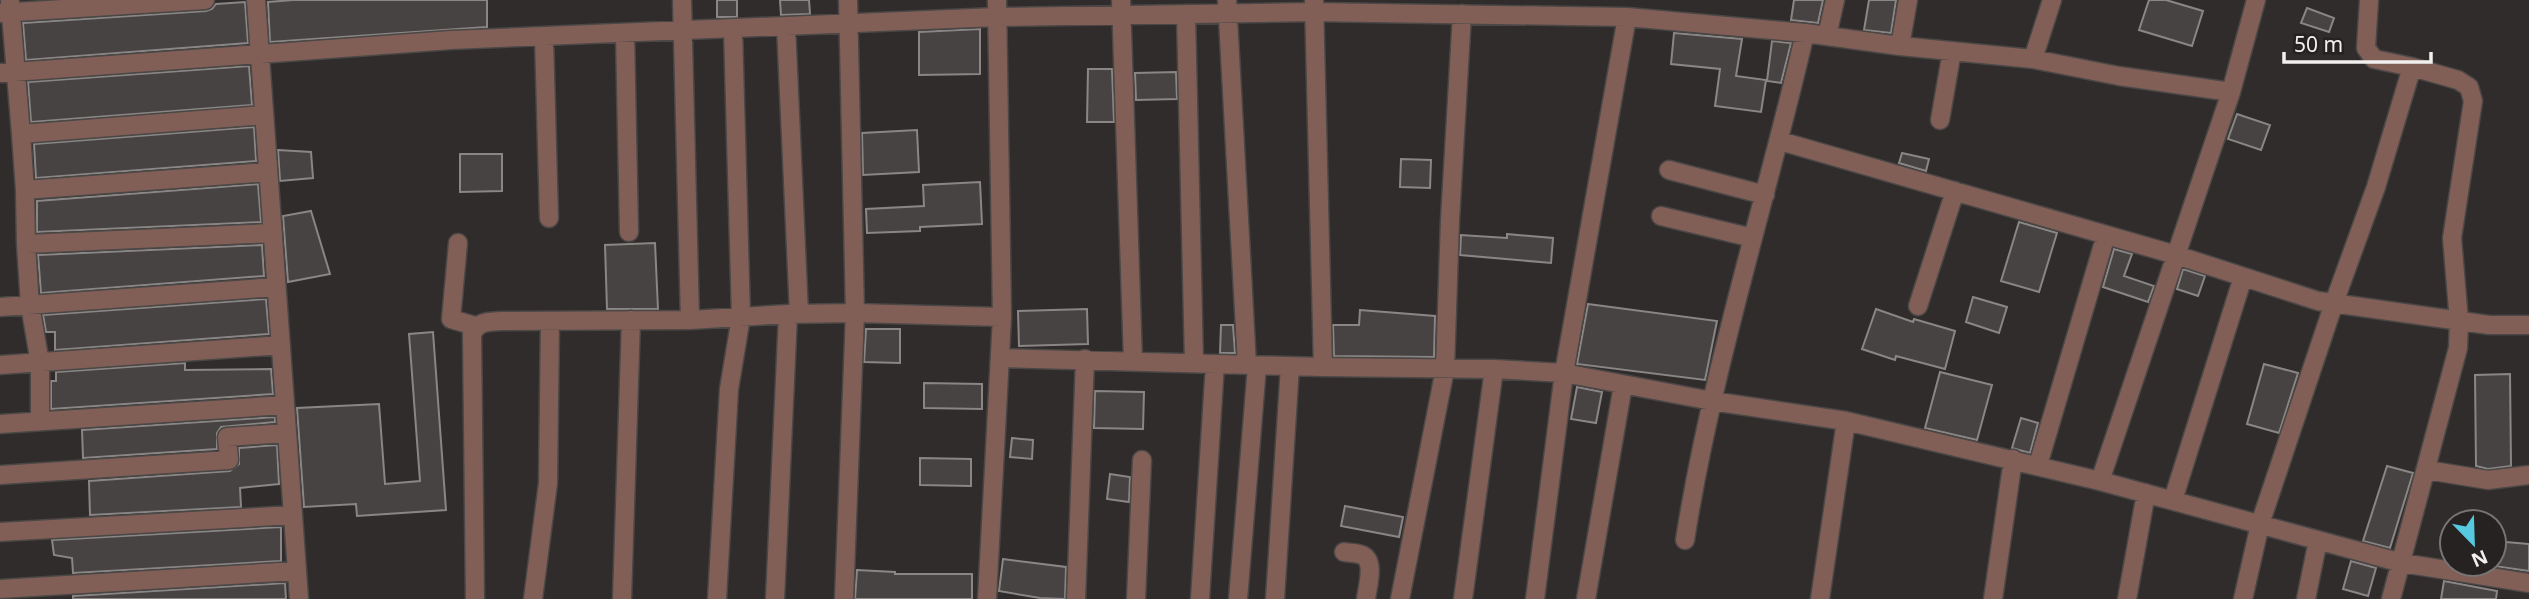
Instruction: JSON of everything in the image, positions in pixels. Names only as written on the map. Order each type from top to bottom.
[{"type":"street","points":[[40,421],[40,363],[30,305],[21,134],[8,72],[7,8],[205,0]]},
{"type":"street","points":[[256,0],[299,599]]},
{"type":"street","points":[[682,0],[690,320]]},
{"type":"street","points":[[844,599],[855,313],[848,0]]},
{"type":"street","points":[[1827,36],[1835,0]]},
{"type":"street","points":[[1900,46],[1908,0]]},
{"type":"street","points":[[2034,59],[2052,0]]},
{"type":"street","points":[[2100,481],[2231,92],[2256,0]]},
{"type":"street","points":[[2369,0],[2366,48],[2374,59],[2412,66],[2458,80],[2469,87],[2473,101],[2452,238],[2459,321],[2458,348],[2391,599]]},
{"type":"street","points":[[8,72],[451,40],[848,24],[997,9],[1121,8],[1186,14],[1227,7],[1314,6],[1462,14],[1620,11],[1900,46],[2034,59],[2119,76],[2231,92]]},
{"type":"street","points":[[1314,6],[1323,367]]},
{"type":"street","points":[[1227,7],[1252,365],[1238,599]]},
{"type":"street","points":[[1121,8],[1133,360]]},
{"type":"street","points":[[987,599],[1002,317],[997,9]]},
{"type":"street","points":[[1535,599],[1564,373],[1620,11]]},
{"type":"street","points":[[1186,14],[1194,363]]},
{"type":"street","points":[[1400,599],[1445,369],[1450,220],[1462,14]]},
{"type":"street","points":[[775,599],[794,314],[786,26]]},
{"type":"street","points":[[717,599],[729,389],[741,317],[733,29]]},
{"type":"street","points":[[625,33],[629,232]]},
{"type":"street","points":[[1685,540],[1712,401],[1780,141],[1805,33]]},
{"type":"street","points":[[544,37],[549,218]]},
{"type":"street","points":[[1941,120],[1952,51]]},
{"type":"street","points":[[2243,599],[2260,524],[2376,187],[2412,66]]},
{"type":"street","points":[[21,134],[264,115]]},
{"type":"street","points":[[1780,141],[2176,255],[2318,301],[2459,321],[2529,325]]},
{"type":"street","points":[[1669,170],[1765,195]]},
{"type":"street","points":[[24,190],[268,172]]},
{"type":"street","points":[[1918,306],[1955,191]]},
{"type":"street","points":[[1661,216],[1753,238]]},
{"type":"street","points":[[26,244],[273,233]]},
{"type":"street","points":[[2038,466],[2106,235]]},
{"type":"street","points":[[458,243],[451,319],[475,326],[501,321],[690,320],[794,314],[1002,317]]},
{"type":"street","points":[[2173,500],[2243,277]]},
{"type":"street","points":[[0,307],[276,287]]},
{"type":"street","points":[[622,599],[632,320]]},
{"type":"street","points":[[533,599],[548,483],[550,321]]},
{"type":"street","points":[[475,326],[471,334],[475,599]]},
{"type":"street","points":[[0,365],[281,345]]},
{"type":"street","points":[[1000,358],[1494,369],[1564,373],[1712,401],[1846,421],[2100,481],[2402,563],[2529,583]]},
{"type":"street","points":[[1076,599],[1085,359]]},
{"type":"street","points":[[1200,599],[1215,364]]},
{"type":"street","points":[[1275,599],[1290,366]]},
{"type":"street","points":[[1463,599],[1494,369]]},
{"type":"street","points":[[1586,599],[1623,385]]},
{"type":"street","points":[[0,424],[285,405]]},
{"type":"street","points":[[1820,599],[1846,421]]},
{"type":"street","points":[[0,475],[229,460],[227,438],[286,433]]},
{"type":"street","points":[[1993,599],[2013,459]]},
{"type":"street","points":[[1136,599],[1142,460]]},
{"type":"street","points":[[2427,470],[2488,480],[2529,475]]},
{"type":"street","points":[[2127,599],[2146,493]]},
{"type":"street","points":[[0,532],[293,515]]},
{"type":"street","points":[[2306,599],[2318,540]]},
{"type":"street","points":[[1345,552],[1362,555],[1370,565],[1366,599]]},
{"type":"street","points":[[0,589],[297,570]]},
{"type":"building","points":[[487,0],[487,27],[270,42],[268,2]]},
{"type":"building","points":[[717,0],[737,0],[737,17],[717,17]]},
{"type":"building","points":[[780,0],[809,0],[810,14],[781,15]]},
{"type":"building","points":[[1794,0],[1823,0],[1818,23],[1791,20]]},
{"type":"building","points":[[1869,0],[1896,0],[1891,33],[1864,30]]},
{"type":"building","points":[[2149,0],[2166,0],[2203,11],[2192,46],[2139,30]]},
{"type":"building","points":[[245,2],[248,43],[26,60],[23,23],[206,11],[216,4]]},
{"type":"building","points":[[2307,8],[2334,18],[2329,32],[2301,23]]},
{"type":"building","points":[[980,29],[980,74],[919,75],[919,32]]},
{"type":"building","points":[[1674,33],[1742,39],[1736,76],[1766,80],[1761,112],[1715,106],[1720,69],[1671,64]]},
{"type":"building","points":[[1772,41],[1791,43],[1781,83],[1767,81]]},
{"type":"building","points":[[249,66],[252,105],[31,122],[28,82]]},
{"type":"building","points":[[1088,69],[1112,69],[1114,122],[1087,122]]},
{"type":"building","points":[[1176,72],[1177,99],[1136,100],[1135,73]]},
{"type":"building","points":[[2237,114],[2270,125],[2261,150],[2228,139]]},
{"type":"building","points":[[254,127],[256,161],[36,178],[34,144]]},
{"type":"building","points":[[917,130],[919,172],[863,175],[862,133]]},
{"type":"building","points":[[278,150],[311,152],[313,178],[280,181]]},
{"type":"building","points":[[1902,153],[1929,159],[1926,171],[1899,163]]},
{"type":"building","points":[[460,154],[502,154],[502,191],[460,192]]},
{"type":"building","points":[[1401,159],[1431,160],[1430,188],[1400,187]]},
{"type":"building","points":[[980,182],[982,224],[920,227],[920,231],[867,233],[866,209],[924,206],[923,185]]},
{"type":"building","points":[[258,184],[261,222],[37,232],[37,201]]},
{"type":"building","points":[[311,211],[330,274],[288,282],[283,216]]},
{"type":"building","points":[[2019,222],[2057,233],[2039,292],[2001,281]]},
{"type":"building","points":[[1507,234],[1553,238],[1551,263],[1460,255],[1461,235],[1507,238]]},
{"type":"building","points":[[655,243],[658,309],[607,309],[605,245]]},
{"type":"building","points":[[262,245],[264,276],[41,293],[38,255]]},
{"type":"building","points":[[2114,249],[2132,254],[2124,276],[2154,286],[2148,302],[2103,287]]},
{"type":"building","points":[[2183,269],[2205,276],[2198,296],[2177,289]]},
{"type":"building","points":[[1973,297],[2007,307],[1999,333],[1966,322]]},
{"type":"building","points":[[266,299],[269,334],[55,350],[55,332],[46,332],[43,315]]},
{"type":"building","points":[[1588,304],[1717,321],[1705,380],[1577,364]]},
{"type":"building","points":[[1087,309],[1088,344],[1019,346],[1018,311]]},
{"type":"building","points":[[1876,309],[1913,322],[1914,319],[1955,331],[1945,369],[1896,356],[1895,360],[1862,349]]},
{"type":"building","points":[[1360,310],[1435,316],[1434,357],[1334,356],[1333,325],[1359,325]]},
{"type":"building","points":[[1221,325],[1233,325],[1235,353],[1220,353]]},
{"type":"building","points":[[866,329],[900,329],[900,363],[864,362]]},
{"type":"building","points":[[433,332],[446,510],[357,516],[356,504],[304,507],[297,408],[379,404],[385,484],[420,481],[409,334]]},
{"type":"building","points":[[185,363],[185,370],[271,369],[273,394],[51,409],[51,381],[56,381],[56,372]]},
{"type":"building","points":[[2264,364],[2298,373],[2279,433],[2247,424]]},
{"type":"building","points":[[1940,372],[1992,385],[1977,440],[1925,428]]},
{"type":"building","points":[[2510,374],[2511,466],[2488,469],[2476,466],[2475,375]]},
{"type":"building","points":[[924,383],[982,384],[982,409],[924,408]]},
{"type":"building","points":[[1577,387],[1602,392],[1596,423],[1571,419]]},
{"type":"building","points":[[1095,391],[1144,392],[1143,429],[1094,428]]},
{"type":"building","points":[[275,417],[275,422],[221,427],[217,433],[217,449],[83,458],[82,430]]},
{"type":"building","points":[[2021,418],[2038,423],[2030,453],[2012,448]]},
{"type":"building","points":[[1012,438],[1033,440],[1032,459],[1010,457]]},
{"type":"building","points":[[277,445],[279,484],[240,488],[241,507],[90,515],[89,481],[230,471],[239,464],[239,448]]},
{"type":"building","points":[[920,458],[971,459],[971,486],[920,485]]},
{"type":"building","points":[[2387,466],[2413,473],[2390,548],[2363,541]]},
{"type":"building","points":[[1110,474],[1130,477],[1129,502],[1107,499]]},
{"type":"building","points":[[1345,506],[1403,517],[1399,537],[1341,526]]},
{"type":"building","points":[[281,527],[281,561],[73,573],[72,558],[54,555],[52,540]]},
{"type":"building","points":[[2508,542],[2529,544],[2529,571],[2508,568]]},
{"type":"building","points":[[1003,559],[1066,567],[1065,599],[999,591]]},
{"type":"building","points":[[2351,561],[2376,568],[2368,596],[2343,589]]},
{"type":"building","points":[[857,570],[895,574],[972,574],[972,599],[855,599]]},
{"type":"building","points":[[2444,581],[2497,591],[2496,599],[2441,599]]},
{"type":"building","points":[[285,583],[286,599],[73,599],[73,596]]}]
